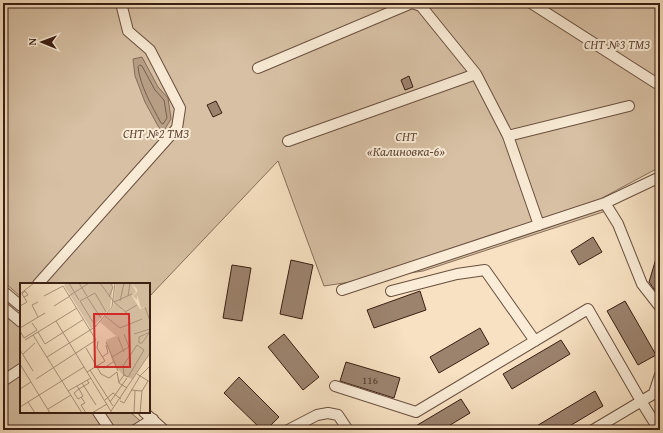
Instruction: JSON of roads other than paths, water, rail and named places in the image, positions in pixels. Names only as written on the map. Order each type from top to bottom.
[{"type":"street","points":[[39,283],[177,128],[180,108],[150,50],[128,31],[121,3]]},
{"type":"street","points":[[258,68],[412,3],[421,6],[476,74],[508,136],[539,225]]},
{"type":"street","points":[[531,3],[656,83],[660,83]]},
{"type":"street","points":[[288,141],[476,74]]},
{"type":"street","points":[[508,136],[629,106]]},
{"type":"street","points":[[342,290],[605,203],[660,177]]},
{"type":"street","points":[[605,203],[618,224],[642,284],[660,307]]},
{"type":"street","points":[[391,291],[457,274],[485,270],[535,341]]},
{"type":"street","points":[[3,291],[20,304]]},
{"type":"street","points":[[3,307],[20,321]]},
{"type":"street","points":[[335,386],[416,412],[588,309],[659,430]]},
{"type":"street","points":[[3,381],[20,370]]},
{"type":"street","points":[[593,430],[657,392],[660,375]]},
{"type":"street","points":[[99,413],[110,430]]},
{"type":"street","points":[[145,413],[164,430]]},
{"type":"street","points":[[288,430],[317,415],[328,413],[338,415],[348,430]]},
{"type":"street","points":[[135,430],[153,419]]},
{"type":"water","points":[[142,57],[158,87],[168,98],[171,119],[163,132],[158,126],[145,102],[135,76],[133,59]]},
{"type":"park label","name":"СНТ №3 ТМЗ","points":[[617,44]]},
{"type":"park label","name":"СНТ №2 ТМЗ","points":[[156,133]]},
{"type":"park label","name":"СНТ «Калиновка-6»","points":[[406,144]]}]
